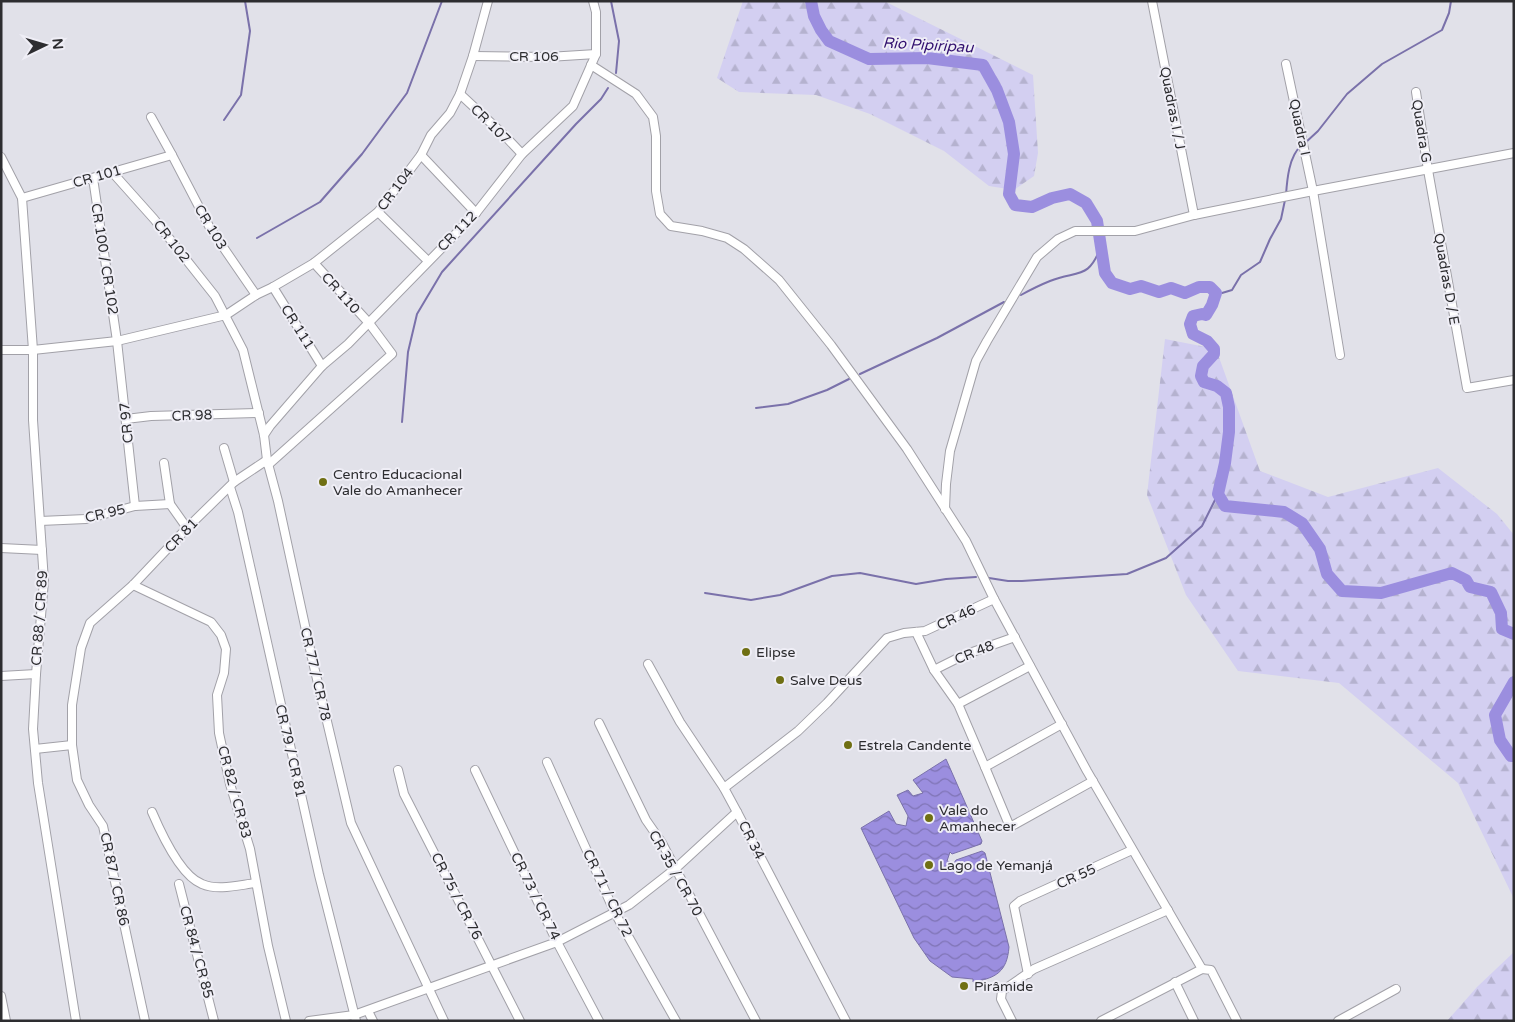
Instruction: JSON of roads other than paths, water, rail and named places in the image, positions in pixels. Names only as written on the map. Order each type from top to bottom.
[{"type":"street","name":"CR 104","points":[[1,350],[33,350],[117,341],[226,315],[314,263],[378,212],[420,155],[431,136],[450,113],[460,94],[473,56],[488,1]]},
{"type":"street","name":"CR 112","points":[[264,434],[322,366],[348,344],[476,213],[522,154],[572,106],[596,54],[596,12],[594,1]]},
{"type":"street","name":"Quadras I / J","points":[[1152,1],[1194,215]]},
{"type":"street","name":"CR 106","points":[[473,56],[548,57],[596,54]]},
{"type":"street","name":"Quadra I","points":[[1286,64],[1313,191],[1340,355]]},
{"type":"street","points":[[591,65],[636,94],[653,117],[656,136],[656,191],[660,214],[671,226],[702,231],[727,238],[744,248],[779,280],[831,345],[907,449],[966,542],[994,599],[1093,781],[1202,969]]},
{"type":"street","name":"Quadra G","points":[[1416,92],[1428,170]]},
{"type":"street","name":"CR 107","points":[[460,94],[522,154]]},
{"type":"street","name":"CR 103","points":[[151,117],[210,228],[256,296]]},
{"type":"street","points":[[945,509],[950,451],[976,361],[1037,257],[1058,239],[1075,231],[1135,231],[1194,215],[1514,153]]},
{"type":"street","name":"CR 101","points":[[22,198],[172,155]]},
{"type":"street","points":[[420,155],[476,213]]},
{"type":"street","name":"CR 88 / CR 89","points":[[1,157],[22,198],[33,350],[33,420],[44,581],[33,730],[38,783],[76,1021]]},
{"type":"street","name":"Quadras D / E","points":[[1428,170],[1466,388],[1514,380]]},
{"type":"street","name":"CR 102","points":[[112,172],[154,219],[215,296],[226,315]]},
{"type":"street","name":"CR 100 / CR 102","points":[[93,178],[117,341]]},
{"type":"street","points":[[378,212],[428,262]]},
{"type":"street","name":"CR 110","points":[[268,463],[392,354],[369,323],[314,263]]},
{"type":"street","name":"CR 111","points":[[273,287],[322,366]]},
{"type":"street","name":"CR 77 / CR 78","points":[[226,315],[243,350],[259,413],[268,463],[351,823],[444,1021]]},
{"type":"street","name":"CR 97","points":[[117,341],[135,506]]},
{"type":"street","name":"CR 98","points":[[126,419],[151,416],[259,413]]},
{"type":"street","name":"CR 79 / CR 81","points":[[224,448],[318,875],[355,1018]]},
{"type":"street","points":[[164,463],[170,504],[186,528]]},
{"type":"street","name":"CR 81","points":[[133,585],[186,528],[232,484],[268,463]]},
{"type":"street","name":"CR 95","points":[[40,520],[86,519],[135,506],[170,504]]},
{"type":"street","points":[[1,548],[42,550]]},
{"type":"street","name":"CR 87 / CR 86","points":[[133,585],[90,623],[81,648],[72,704],[72,745],[77,780],[89,805],[103,826],[145,1021]]},
{"type":"street","name":"CR 82 / CR 83","points":[[133,585],[211,622],[221,635],[226,649],[224,673],[217,695],[219,733],[230,784],[250,849],[268,946],[286,1021]]},
{"type":"street","name":"CR 46","points":[[724,788],[798,731],[827,703],[886,638],[904,633],[925,631],[994,599]]},
{"type":"street","points":[[916,632],[934,670],[958,704],[1010,828],[1093,781]]},
{"type":"street","name":"CR 48","points":[[934,670],[964,655],[1015,637]]},
{"type":"street","name":"CR 34","points":[[648,664],[680,722],[738,812],[846,1021]]},
{"type":"street","points":[[958,704],[1030,666]]},
{"type":"street","points":[[1,676],[36,674]]},
{"type":"street","name":"CR 35 / CR 70","points":[[599,723],[646,820],[662,843],[756,1021]]},
{"type":"street","points":[[985,767],[1062,724]]},
{"type":"street","points":[[35,749],[72,745]]},
{"type":"street","name":"CR 71 / CR 72","points":[[547,762],[615,913],[676,1021]]},
{"type":"street","name":"CR 75 / CR 76","points":[[398,770],[404,794],[520,1021]]},
{"type":"street","name":"CR 73 / CR 74","points":[[475,770],[558,942],[599,1021]]},
{"type":"street","points":[[152,812],[174,856],[192,878],[212,887],[256,883]]},
{"type":"street","points":[[309,1021],[355,1018],[368,1011],[558,942],[629,905],[675,869],[738,812]]},
{"type":"street","name":"CR 55","points":[[1028,974],[1014,907],[1020,901],[1132,850]]},
{"type":"street","name":"CR 84 / CR 85","points":[[179,884],[214,1021]]},
{"type":"street","points":[[1012,1021],[1001,999],[1000,994],[1002,991],[1034,969],[1168,910]]},
{"type":"street","points":[[1101,1021],[1111,1018],[1202,969],[1211,970],[1237,1021]]},
{"type":"street","points":[[1175,982],[1194,1021]]},
{"type":"street","points":[[1338,1021],[1396,989]]},
{"type":"street","points":[[1,996],[6,1021]]},
{"type":"street","points":[[368,1011],[373,1021]]},
{"type":"water","name":"Lago de Yemanjá","points":[[946,759],[982,841],[981,844],[952,854],[950,852],[947,861],[954,863],[956,860],[982,851],[985,853],[1009,947],[1006,962],[999,972],[994,976],[973,982],[973,979],[952,977],[930,961],[914,938],[861,828],[889,811],[896,824],[906,826],[908,816],[897,795],[908,790],[913,796],[923,793],[913,780]]},
{"type":"waterway","points":[[224,120],[241,95],[250,31],[245,1]]},
{"type":"waterway","points":[[257,238],[320,202],[362,154],[407,93],[442,1]]},
{"type":"waterway","points":[[611,1],[619,41],[616,73]]},
{"type":"waterway","name":"Rio Pipiripau","points":[[811,1],[814,16],[829,41],[869,59],[927,58],[983,65],[997,90],[1009,122],[1014,154],[1009,194],[1015,205],[1032,207],[1052,198],[1070,194],[1086,203],[1097,221],[1105,273],[1112,283],[1130,289],[1141,286],[1159,292],[1171,288],[1185,293],[1199,287],[1210,287],[1216,293],[1206,315],[1193,316],[1190,324],[1193,334],[1207,341],[1214,349],[1214,354],[1203,366],[1201,376],[1204,382],[1217,386],[1226,393],[1229,407],[1229,432],[1218,494],[1225,506],[1284,512],[1302,523],[1320,549],[1327,574],[1342,591],[1381,593],[1452,573],[1466,580],[1470,587],[1491,592],[1501,613],[1502,629],[1514,634]]},
{"type":"waterway","points":[[1305,143],[1318,131],[1347,94],[1382,64],[1442,30],[1449,13],[1451,1]]},
{"type":"waterway","points":[[402,422],[408,352],[417,314],[442,272],[601,99],[608,88]]},
{"type":"waterway","points":[[1286,195],[1291,162],[1301,146]]},
{"type":"waterway","points":[[1216,293],[1232,290],[1241,275],[1260,262],[1281,219],[1285,200]]},
{"type":"waterway","points":[[1021,295],[1050,281],[1087,269],[1097,257],[1101,246]]},
{"type":"waterway","points":[[860,374],[937,338],[1004,302]]},
{"type":"waterway","points":[[756,408],[788,404],[827,390],[849,379]]},
{"type":"waterway","points":[[989,578],[1022,581],[1127,574],[1166,558],[1202,526],[1218,494]]},
{"type":"waterway","points":[[705,593],[751,600],[780,595],[832,576],[860,573],[916,584],[976,577]]},
{"type":"waterway","name":"Rio Pipiripau","points":[[1514,682],[1495,715],[1500,740],[1511,756],[1514,756]]},
{"type":"place","name":"Centro Educacional Vale do Amanhecer","points":[[323,482]]},
{"type":"place","name":"Elipse","points":[[746,652]]},
{"type":"place","name":"Salve Deus","points":[[780,680]]},
{"type":"place","name":"Estrela Candente","points":[[848,745]]},
{"type":"place","name":"Vale do Amanhecer","points":[[929,818]]},
{"type":"place","name":"Lago de Yemanjá","points":[[929,865]]},
{"type":"place","name":"Pirâmide","points":[[964,986]]}]
